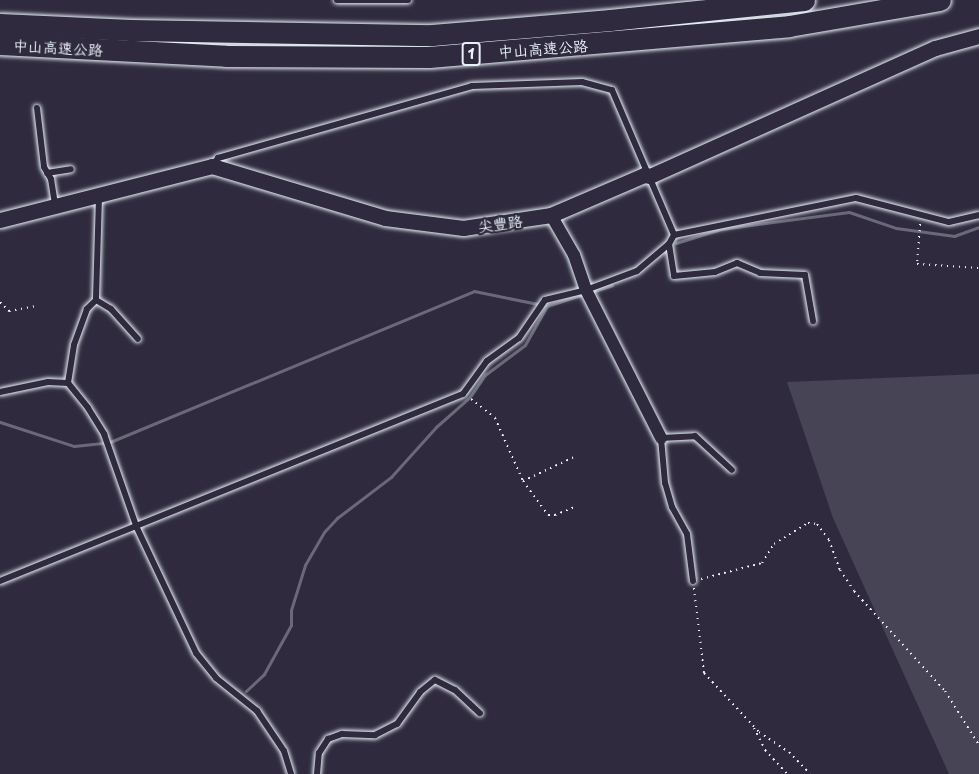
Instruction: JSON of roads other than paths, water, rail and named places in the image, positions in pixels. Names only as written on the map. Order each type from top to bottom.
[{"type":"highway","name":"中山高速公路","points":[[0,24],[131,30],[432,35],[804,0]]},
{"type":"highway","name":"中山高速公路","points":[[0,44],[226,56],[429,57],[789,26],[940,0]]},
{"type":"street","name":"尖豐路","points":[[212,166],[385,218],[463,228],[551,215],[644,175],[650,176],[935,48],[979,36]]},
{"type":"street","points":[[0,220],[212,166]]},
{"type":"street","points":[[551,215],[574,255],[588,295],[661,438]]},
{"type":"lane","points":[[338,0],[408,0]]},
{"type":"lane","points":[[212,166],[218,158],[472,86],[582,82],[612,90],[674,235]]},
{"type":"lane","points":[[37,108],[47,173],[56,205]]},
{"type":"lane","points":[[47,173],[71,169]]},
{"type":"lane","points":[[99,194],[96,300],[87,309],[74,345],[68,383],[88,408],[104,434],[137,528],[196,653],[216,678],[257,711],[284,752],[291,774]]},
{"type":"lane","points":[[0,581],[137,528],[259,475],[463,394],[488,362],[519,338],[545,300],[588,295],[638,271],[669,244],[674,235],[856,198],[949,222],[979,215]]},
{"type":"lane","points":[[669,244],[674,276],[715,272],[738,263],[760,273],[805,274],[813,321]]},
{"type":"lane","points":[[96,300],[111,309],[138,339]]},
{"type":"lane","points":[[0,392],[48,382],[68,383]]},
{"type":"lane","points":[[693,581],[687,534],[672,507],[665,483],[661,438],[695,436],[732,470]]},
{"type":"lane","points":[[316,774],[320,753],[328,739],[342,734],[375,735],[397,724],[420,692],[435,680],[455,690],[480,713]]},
{"type":"waterway","points":[[676,243],[721,229],[849,212],[896,228],[954,236],[979,227]]},
{"type":"waterway","points":[[591,292],[612,285]]},
{"type":"waterway","points":[[0,422],[74,446],[110,442],[474,291],[547,306],[585,294]]},
{"type":"waterway","points":[[246,691],[264,674],[291,625],[291,610],[305,565],[325,531],[337,518],[391,477],[436,427],[470,397],[485,375],[525,345],[547,306]]}]
